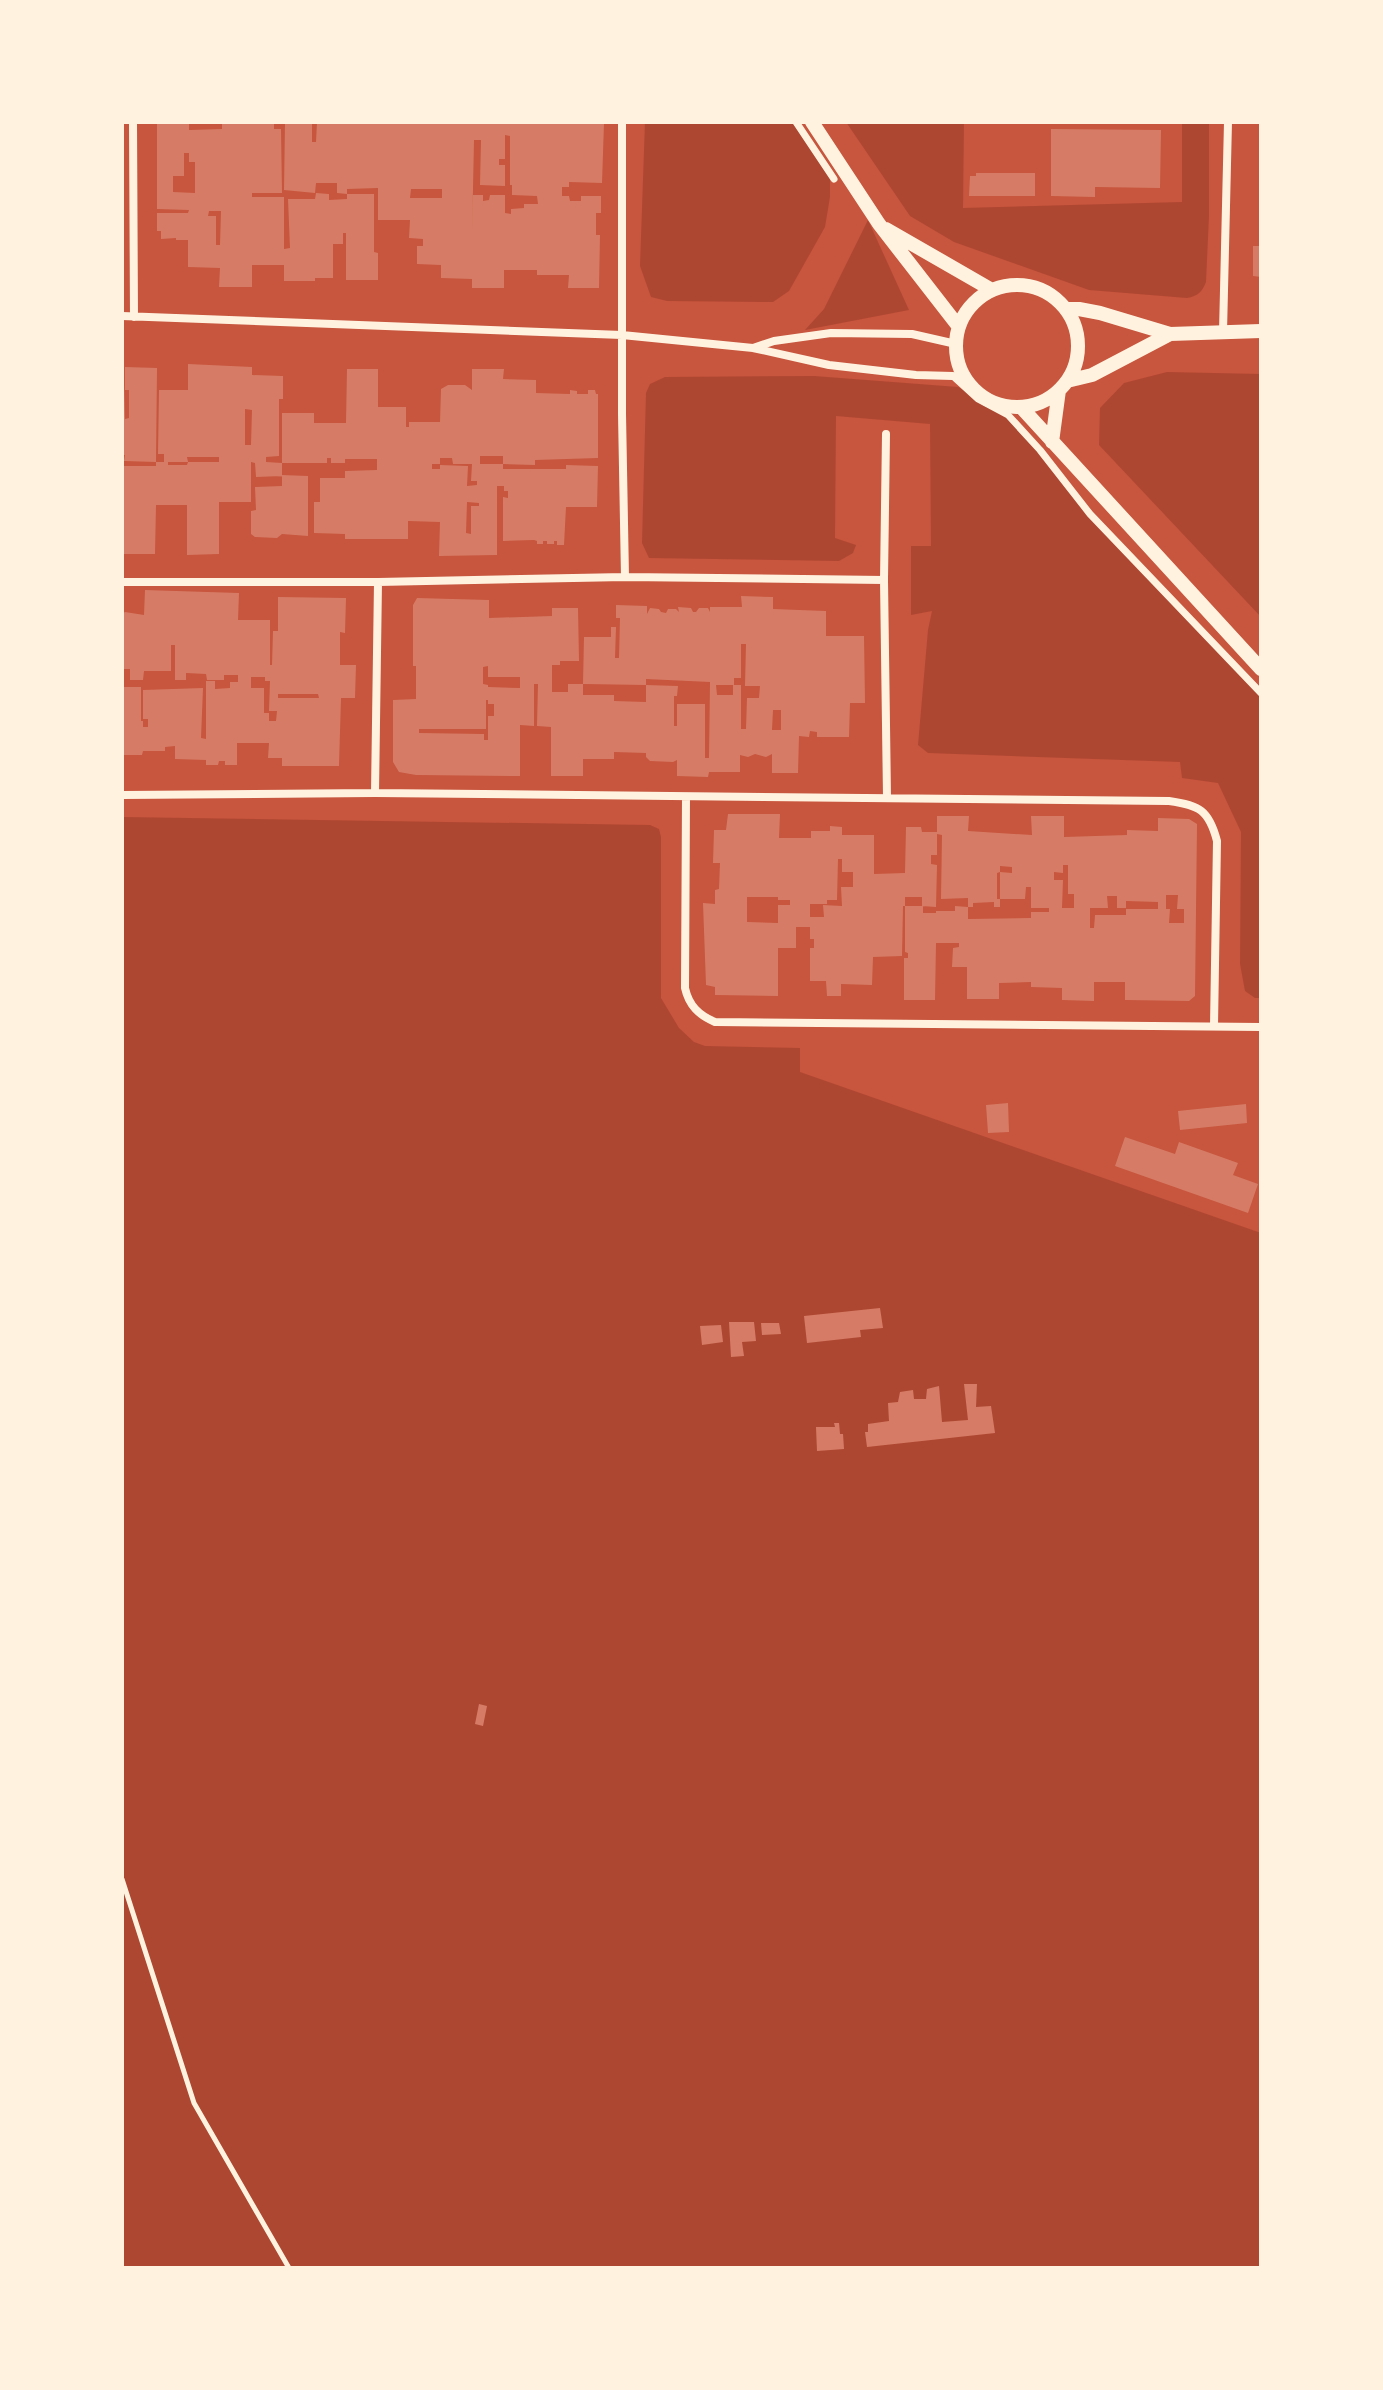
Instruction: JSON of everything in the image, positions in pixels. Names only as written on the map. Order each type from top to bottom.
[{"type":"street","points":[[133,122],[134,317]]},
{"type":"street","points":[[622,122],[625,577]]},
{"type":"street","points":[[796,122],[834,179]]},
{"type":"street","points":[[812,122],[879,224],[959,327]]},
{"type":"street","points":[[1223,332],[1228,122]]},
{"type":"street","points":[[879,224],[992,290]]},
{"type":"street","points":[[122,316],[622,335],[753,348],[829,365],[960,378],[991,402],[1006,407],[1021,407],[1048,399],[1063,386],[1073,370],[1078,345],[1066,309],[1056,299],[1032,287],[1005,286],[992,290],[972,305],[959,327],[956,344],[960,378],[978,399],[1008,415],[1090,514],[1261,693]]},
{"type":"street","points":[[1066,309],[1100,313],[1170,334],[1261,331]]},
{"type":"street","points":[[753,348],[808,334],[831,333],[912,334],[956,344]]},
{"type":"street","points":[[1063,386],[1092,375],[1170,334]]},
{"type":"street","points":[[1052,442],[1063,386]]},
{"type":"street","points":[[1021,407],[1261,669]]},
{"type":"street","points":[[886,434],[884,580],[887,797]]},
{"type":"street","points":[[122,582],[378,582],[625,577],[884,580]]},
{"type":"street","points":[[375,793],[378,582]]},
{"type":"street","points":[[122,795],[375,793],[887,797],[1169,801],[1192,804],[1205,812],[1217,841],[1214,1026]]},
{"type":"street","points":[[686,797],[685,988],[688,1000],[695,1009],[715,1022],[1261,1027]]},
{"type":"path","points":[[122,1879],[194,2103],[289,2268]]},
{"type":"shaded area","points":[[645,122],[797,122],[830,173],[830,197],[825,227],[789,291],[773,302],[667,301],[651,297],[640,266]]},
{"type":"shaded area","points":[[846,122],[964,122],[963,208],[1182,202],[1182,122],[1209,122],[1206,282],[1197,295],[1187,298],[1089,290],[954,242],[910,216]]},
{"type":"shaded area","points":[[868,220],[909,310],[805,330],[824,309]]},
{"type":"shaded area","points":[[1167,372],[1261,374],[1261,617],[1099,445],[1100,408],[1124,383]]},
{"type":"shaded area","points":[[814,376],[958,387],[1008,415],[1090,514],[1261,691],[1261,998],[1255,998],[1245,991],[1240,964],[1241,832],[1218,783],[1182,778],[1180,762],[928,753],[918,745],[932,611],[911,615],[911,546],[931,546],[930,424],[836,416],[835,538],[856,545],[853,553],[839,561],[649,558],[642,543],[646,393],[650,384],[665,377]]},
{"type":"shaded area","points":[[122,817],[650,825],[659,829],[661,837],[661,998],[679,1028],[694,1042],[705,1046],[800,1048],[800,1072],[1261,1233],[1261,2268],[122,2268]]},
{"type":"building","points":[[157,122],[189,122],[189,130],[222,129],[222,122],[274,122],[274,129],[281,129],[282,193],[252,193],[252,197],[284,197],[284,249],[290,248],[288,199],[315,199],[316,193],[329,194],[329,200],[347,199],[347,194],[374,194],[374,252],[378,253],[378,280],[346,280],[346,233],[343,233],[343,244],[333,244],[333,278],[284,281],[284,265],[252,265],[252,287],[219,287],[220,268],[188,267],[188,240],[161,239],[161,231],[157,231],[157,213],[188,213],[189,210],[157,209]],"holes":[[[184,153],[189,153],[189,162],[195,162],[195,193],[173,192],[173,176],[184,176]],[[209,211],[221,211],[220,245],[216,245],[216,216],[208,216]]]},
{"type":"building","points":[[285,122],[312,122],[312,142],[316,142],[317,122],[602,122],[602,183],[569,182],[569,187],[562,187],[562,196],[569,196],[570,201],[581,201],[581,196],[601,196],[601,213],[596,213],[596,235],[600,235],[599,288],[568,288],[569,275],[537,275],[537,270],[504,270],[504,288],[472,288],[472,279],[441,278],[441,265],[417,264],[417,246],[423,246],[423,239],[409,238],[410,220],[378,220],[378,188],[347,189],[347,194],[337,193],[337,183],[316,183],[315,193],[284,190]],"holes":[[[505,135],[510,136],[512,195],[537,196],[538,204],[524,204],[524,208],[511,209],[511,214],[505,213],[505,195],[490,195],[489,200],[483,201],[483,195],[473,195],[472,238],[474,140],[481,140],[480,185],[505,186],[505,165],[499,165],[499,159],[505,159]],[[411,189],[442,189],[442,198],[410,198]]]},
{"type":"building","points":[[1051,129],[1161,130],[1160,188],[1095,187],[1095,197],[1051,196]]},
{"type":"building","points":[[976,173],[1035,173],[1035,196],[969,196],[970,176],[976,176]]},
{"type":"building","points":[[1253,246],[1261,246],[1261,277],[1253,276]]},
{"type":"building","points":[[188,364],[252,367],[252,375],[283,376],[283,399],[279,399],[279,456],[266,457],[266,462],[282,463],[282,476],[256,477],[255,463],[251,462],[251,502],[219,502],[219,554],[187,555],[187,505],[156,505],[155,554],[124,554],[122,466],[156,466],[156,462],[164,462],[164,454],[158,454],[159,390],[188,390]],"holes":[[[245,409],[252,410],[251,445],[245,445]],[[187,457],[219,457],[219,462],[188,462]],[[168,462],[188,462],[187,465],[168,465]]]},
{"type":"building","points":[[125,367],[157,368],[156,462],[124,461],[125,455],[122,455],[122,383],[125,419],[129,418]]},
{"type":"building","points":[[347,369],[378,369],[378,407],[406,407],[406,427],[409,427],[409,422],[440,422],[441,389],[448,385],[465,385],[472,390],[472,369],[504,369],[503,379],[536,380],[536,393],[570,394],[570,390],[588,394],[588,390],[595,390],[598,394],[598,458],[535,460],[535,465],[503,464],[503,469],[598,466],[597,507],[566,507],[564,545],[557,545],[557,541],[554,544],[543,541],[543,544],[537,544],[534,540],[503,541],[503,497],[508,498],[508,491],[504,491],[504,486],[497,486],[497,555],[439,556],[440,522],[408,521],[408,539],[345,539],[345,534],[314,533],[314,502],[320,502],[320,478],[345,478],[345,471],[377,470],[377,459],[345,459],[345,463],[331,463],[331,458],[327,458],[327,463],[282,463],[282,413],[314,413],[314,423],[346,423]],"holes":[[[480,456],[503,456],[503,464],[480,464]],[[440,458],[452,458],[453,464],[472,464],[471,481],[477,481],[477,485],[467,486],[468,466],[440,465],[440,469],[432,469],[432,464],[440,464]],[[467,502],[479,503],[479,506],[471,506],[471,534],[466,533]]]},
{"type":"building","points":[[282,475],[308,476],[308,536],[282,534],[277,538],[255,537],[251,534],[251,511],[256,510],[255,487],[282,486]]},
{"type":"building","points":[[145,590],[239,593],[238,620],[270,620],[272,665],[273,631],[278,631],[278,597],[346,598],[345,633],[340,632],[340,665],[356,665],[355,698],[341,698],[339,766],[282,766],[282,758],[268,758],[269,743],[237,743],[237,765],[225,765],[225,761],[219,761],[218,765],[206,765],[206,760],[175,759],[175,746],[165,747],[165,751],[143,751],[142,755],[122,755],[122,687],[141,687],[143,727],[148,727],[148,719],[143,719],[143,690],[203,688],[201,738],[206,739],[206,681],[215,681],[215,689],[230,688],[230,682],[238,682],[238,675],[224,675],[224,680],[207,680],[206,674],[186,673],[186,680],[175,680],[175,645],[171,645],[171,671],[144,671],[143,680],[130,680],[130,669],[122,669],[122,614],[144,615]],"holes":[[[251,677],[265,677],[265,681],[270,681],[269,711],[277,711],[276,721],[269,721],[269,713],[264,713],[264,688],[251,688]],[[278,694],[318,694],[319,698],[278,698]]]},
{"type":"building","points":[[741,596],[773,597],[773,609],[826,611],[826,636],[864,636],[865,703],[850,703],[849,737],[817,737],[817,732],[810,731],[809,737],[799,736],[798,773],[772,773],[772,754],[766,757],[755,754],[748,757],[740,755],[740,772],[709,772],[708,777],[677,776],[677,760],[650,761],[646,753],[614,752],[614,759],[583,759],[583,776],[551,776],[551,727],[537,726],[538,684],[534,684],[534,726],[520,725],[520,776],[416,775],[399,772],[393,762],[393,700],[416,699],[413,605],[417,598],[489,600],[489,618],[552,616],[552,608],[578,608],[579,661],[560,661],[560,665],[552,665],[552,692],[568,692],[568,684],[583,684],[584,637],[611,637],[611,627],[616,627],[615,658],[619,658],[620,618],[616,618],[616,605],[647,606],[647,614],[650,608],[666,613],[668,609],[679,612],[678,607],[691,608],[693,612],[708,608],[710,612],[710,607],[742,607]],"holes":[[[741,644],[746,644],[745,686],[760,686],[759,698],[747,698],[746,729],[741,729],[741,685],[734,685],[734,678],[741,678]],[[488,666],[488,677],[520,677],[520,688],[488,687],[483,684],[483,667]],[[646,679],[710,682],[709,758],[705,758],[705,704],[677,704],[677,726],[674,726],[674,696],[677,696],[678,686],[646,685]],[[583,684],[646,685],[646,702],[614,701],[614,695],[583,695]],[[716,685],[733,685],[733,695],[717,695]],[[486,700],[488,704],[494,704],[494,716],[488,716],[488,740],[484,740],[484,734],[419,733],[419,729],[486,729]],[[773,710],[781,710],[781,730],[772,730]]]},
{"type":"building","points":[[728,814],[780,814],[779,838],[811,838],[811,831],[830,831],[830,826],[842,827],[842,835],[874,835],[874,874],[905,873],[906,827],[937,832],[937,855],[931,855],[931,864],[937,865],[936,907],[922,906],[922,897],[905,897],[902,956],[873,957],[872,985],[841,984],[841,996],[827,996],[826,981],[810,981],[810,948],[814,948],[814,939],[810,939],[810,927],[796,927],[796,948],[778,948],[778,996],[715,995],[715,987],[706,985],[703,903],[715,904],[720,863],[713,863],[714,830],[726,830]],"holes":[[[838,859],[842,859],[842,872],[853,872],[853,887],[841,887],[842,906],[823,905],[824,917],[810,917],[810,904],[827,904],[827,900],[837,900]],[[747,897],[778,897],[778,900],[790,900],[790,905],[778,905],[778,923],[747,922]]]},
{"type":"building","points":[[937,816],[969,816],[968,831],[1032,835],[1031,816],[1064,816],[1064,837],[1127,835],[1127,830],[1158,831],[1158,818],[1189,819],[1197,824],[1195,996],[1189,1001],[1125,1000],[1125,982],[1094,982],[1094,1001],[1062,1000],[1062,988],[1031,987],[1031,982],[999,983],[999,999],[967,999],[967,967],[952,967],[953,948],[959,947],[959,943],[936,943],[935,1000],[904,1000],[904,958],[908,958],[905,952],[905,906],[923,906],[923,913],[955,911],[955,906],[968,907],[968,898],[941,899],[942,835],[937,834]],"holes":[[[1063,865],[1068,865],[1068,894],[1074,894],[1074,908],[1062,908],[1063,880],[1054,880],[1054,872],[1063,873]],[[1000,866],[1012,867],[1012,873],[1000,872]],[[1000,872],[1000,899],[997,899],[997,873]],[[1026,887],[1031,887],[1031,908],[1049,908],[1049,912],[1031,912],[1031,918],[968,919],[968,907],[973,907],[973,903],[994,902],[994,907],[1000,907],[1000,899],[1025,899]],[[1166,895],[1178,895],[1177,909],[1184,909],[1184,923],[1169,923],[1170,909],[1166,909]],[[1107,896],[1117,896],[1117,908],[1126,908],[1126,901],[1158,902],[1158,909],[1126,909],[1126,915],[1095,915],[1094,928],[1090,928],[1090,908],[1108,908]]]},
{"type":"building","points":[[1008,1103],[1009,1132],[988,1133],[986,1105]]},
{"type":"building","points":[[1246,1104],[1247,1123],[1180,1130],[1178,1111]]},
{"type":"building","points":[[1125,1137],[1175,1154],[1179,1142],[1238,1163],[1233,1175],[1258,1184],[1248,1213],[1115,1166]]},
{"type":"building","points":[[880,1308],[883,1328],[860,1330],[861,1337],[807,1343],[804,1316]]},
{"type":"building","points":[[729,1322],[754,1322],[756,1341],[742,1342],[744,1356],[731,1357]]},
{"type":"building","points":[[761,1323],[779,1323],[781,1334],[762,1335]]},
{"type":"building","points":[[721,1325],[723,1342],[702,1345],[700,1326]]},
{"type":"building","points":[[964,1384],[977,1384],[976,1407],[991,1406],[995,1433],[867,1447],[865,1432],[868,1432],[868,1424],[889,1421],[888,1403],[898,1402],[900,1392],[913,1390],[914,1399],[926,1399],[927,1389],[939,1386],[942,1422],[968,1420]]},
{"type":"building","points":[[834,1423],[839,1423],[844,1449],[817,1451],[816,1427],[835,1427]]},
{"type":"building","points":[[479,1704],[487,1706],[483,1726],[475,1724]]}]
